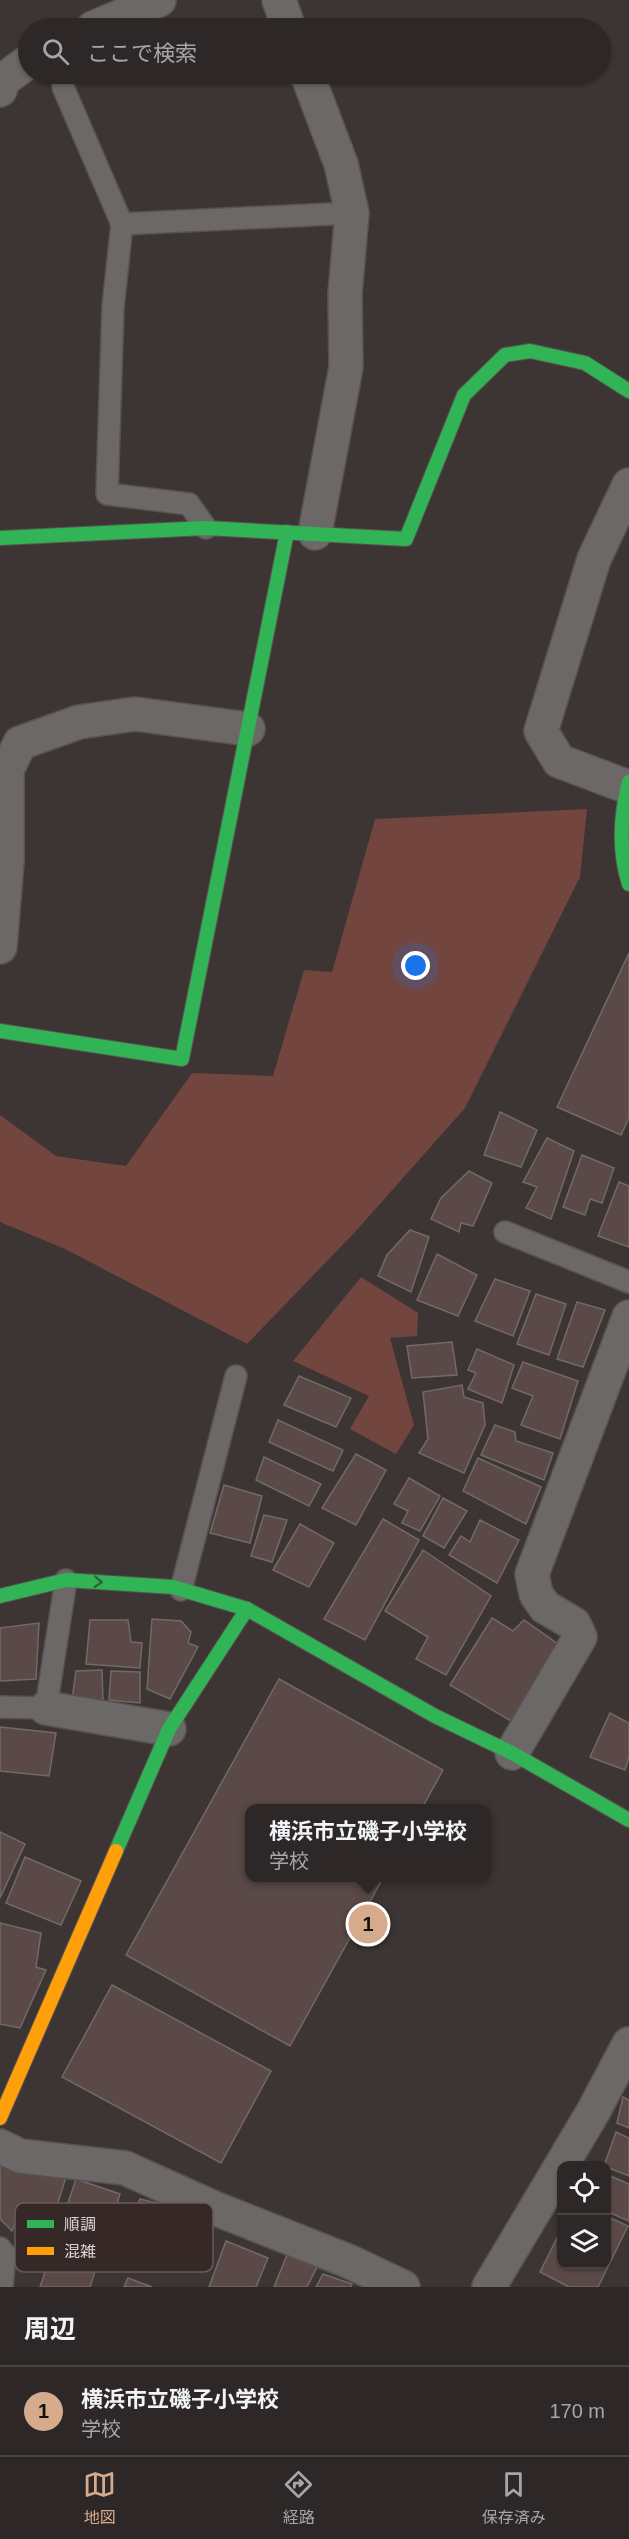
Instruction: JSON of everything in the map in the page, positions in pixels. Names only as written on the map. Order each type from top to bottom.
[{"type":"street","points":[[117,18],[159,0]]},
{"type":"street","points":[[279,0],[286,18]]},
{"type":"street","points":[[0,90],[3,80],[18,69]]},
{"type":"street","points":[[0,1031],[182,1059],[248,729],[346,367],[345,294],[352,213],[341,164],[311,84]]},
{"type":"street","points":[[0,538],[206,528],[406,539],[464,395],[505,355],[530,351],[585,363],[629,391]]},
{"type":"street","points":[[629,485],[594,559],[541,731],[559,761],[628,785],[621,831],[622,864],[629,884]]},
{"type":"street","points":[[0,947],[8,862],[8,770],[20,743],[79,722],[135,714],[248,729]]},
{"type":"street","points":[[512,1753],[580,1637],[574,1624],[545,1607],[536,1594],[532,1574],[629,1317]]},
{"type":"street","points":[[0,1596],[66,1580],[172,1587],[247,1609],[435,1716],[512,1753],[629,1820]]},
{"type":"street","points":[[0,2118],[169,1729],[247,1609]]},
{"type":"street","points":[[46,1708],[169,1729]]},
{"type":"street","points":[[489,2287],[593,2112],[629,2044]]},
{"type":"street","points":[[0,2146],[20,2156],[125,2168],[203,2203]]},
{"type":"street","points":[[213,2208],[348,2261],[403,2287]]},
{"type":"lane","points":[[63,87],[122,224],[113,307],[107,494],[189,504],[206,528]]},
{"type":"lane","points":[[122,224],[352,213]]},
{"type":"lane","points":[[505,1232],[629,1282]]},
{"type":"lane","points":[[181,1590],[236,1376]]},
{"type":"lane","points":[[0,1707],[46,1708],[66,1580]]},
{"type":"lane","points":[[0,2248],[5,2254],[2,2287]]},
{"type":"shaded area","points":[[587,809],[580,877],[465,1108],[355,1232],[247,1344],[65,1249],[0,1222],[0,1115],[56,1156],[126,1166],[192,1073],[273,1076],[304,970],[332,972],[375,819]]},
{"type":"shaded area","points":[[361,1277],[418,1313],[417,1336],[390,1338],[414,1425],[396,1454],[350,1429],[369,1396],[293,1361]]},
{"type":"building","points":[[629,953],[629,1118],[621,1135],[557,1107]]},
{"type":"building","points":[[500,1112],[537,1130],[521,1167],[484,1155]]},
{"type":"building","points":[[547,1138],[574,1151],[551,1219],[526,1208],[537,1187],[523,1182]]},
{"type":"building","points":[[582,1155],[614,1168],[602,1203],[590,1199],[585,1215],[563,1207]]},
{"type":"building","points":[[469,1171],[492,1183],[473,1226],[461,1223],[459,1232],[431,1219],[441,1198]]},
{"type":"building","points":[[619,1182],[629,1186],[629,1247],[598,1236]]},
{"type":"building","points":[[410,1230],[429,1237],[411,1292],[378,1276],[387,1255]]},
{"type":"building","points":[[437,1254],[477,1275],[458,1316],[417,1300]]},
{"type":"building","points":[[495,1279],[530,1291],[513,1336],[475,1321]]},
{"type":"building","points":[[536,1294],[566,1304],[549,1355],[517,1344]]},
{"type":"building","points":[[577,1302],[605,1310],[583,1367],[557,1359]]},
{"type":"building","points":[[452,1342],[457,1375],[412,1378],[407,1346]]},
{"type":"building","points":[[477,1349],[514,1365],[502,1403],[468,1389],[476,1373],[468,1370]]},
{"type":"building","points":[[523,1362],[578,1381],[560,1439],[521,1425],[533,1396],[512,1388]]},
{"type":"building","points":[[299,1376],[351,1398],[336,1427],[284,1405]]},
{"type":"building","points":[[462,1385],[464,1397],[483,1403],[485,1425],[464,1473],[419,1453],[428,1439],[423,1392]]},
{"type":"building","points":[[278,1420],[343,1450],[333,1471],[269,1442]]},
{"type":"building","points":[[495,1425],[515,1432],[516,1441],[553,1453],[544,1480],[481,1455]]},
{"type":"building","points":[[356,1454],[386,1470],[356,1525],[322,1508]]},
{"type":"building","points":[[264,1457],[321,1484],[309,1506],[256,1480]]},
{"type":"building","points":[[478,1458],[541,1487],[526,1524],[463,1491]]},
{"type":"building","points":[[409,1478],[440,1496],[420,1531],[402,1523],[408,1511],[394,1504]]},
{"type":"building","points":[[224,1485],[262,1496],[250,1543],[210,1533]]},
{"type":"building","points":[[443,1498],[467,1511],[444,1548],[423,1536]]},
{"type":"building","points":[[264,1515],[287,1520],[272,1562],[251,1556]]},
{"type":"building","points":[[383,1519],[419,1540],[365,1640],[324,1619]]},
{"type":"building","points":[[480,1520],[519,1540],[497,1583],[449,1555],[461,1536],[470,1542]]},
{"type":"building","points":[[300,1524],[334,1543],[309,1587],[273,1570]]},
{"type":"building","points":[[423,1550],[491,1596],[446,1675],[416,1659],[428,1637],[385,1611]]},
{"type":"building","points":[[492,1618],[513,1631],[524,1620],[558,1644],[511,1721],[450,1685]]},
{"type":"building","points":[[152,1619],[181,1621],[191,1632],[188,1643],[198,1647],[170,1699],[147,1689]]},
{"type":"building","points":[[90,1620],[128,1620],[131,1642],[142,1643],[140,1668],[86,1664]]},
{"type":"building","points":[[39,1623],[36,1679],[0,1681],[0,1628]]},
{"type":"building","points":[[102,1670],[103,1701],[72,1700],[76,1671]]},
{"type":"building","points":[[111,1671],[140,1672],[140,1703],[109,1700]]},
{"type":"building","points":[[279,1679],[443,1770],[424,1804],[245,1804],[245,1882],[381,1882],[290,2046],[126,1955]]},
{"type":"building","points":[[610,1713],[629,1723],[629,1757],[625,1770],[590,1757]]},
{"type":"building","points":[[0,1727],[56,1733],[49,1776],[0,1771]]},
{"type":"building","points":[[0,1832],[25,1844],[0,1898]]},
{"type":"building","points":[[25,1857],[81,1881],[61,1925],[6,1903]]},
{"type":"building","points":[[0,1923],[41,1933],[36,1967],[46,1970],[20,2028],[0,2024]]},
{"type":"building","points":[[112,1985],[271,2071],[221,2163],[62,2077]]},
{"type":"building","points":[[623,2097],[629,2100],[629,2128],[617,2123]]},
{"type":"building","points":[[616,2132],[629,2138],[629,2176],[611,2169],[611,2161],[606,2161]]},
{"type":"building","points":[[0,2164],[66,2177],[58,2203],[15,2203],[15,2224],[12,2231],[0,2219]]},
{"type":"building","points":[[611,2176],[629,2184],[629,2221],[611,2213]]},
{"type":"building","points":[[76,2179],[120,2194],[117,2203],[68,2203]]},
{"type":"building","points":[[140,2199],[157,2203],[138,2203]]},
{"type":"building","points":[[611,2218],[628,2226],[611,2261]]},
{"type":"building","points":[[557,2238],[557,2269],[607,2269],[598,2287],[569,2287],[540,2272]]},
{"type":"building","points":[[226,2241],[268,2258],[256,2287],[209,2287]]},
{"type":"building","points":[[287,2255],[317,2267],[307,2287],[274,2287]]},
{"type":"building","points":[[45,2272],[95,2272],[90,2287],[40,2287]]},
{"type":"building","points":[[323,2274],[352,2284],[351,2287],[316,2287]]},
{"type":"building","points":[[128,2278],[152,2287],[124,2287]]},
{"type":"traffic: fast","points":[[0,538],[206,528],[406,539],[464,395],[505,355],[530,351],[585,363],[629,391]]},
{"type":"traffic: fast","points":[[0,1031],[182,1059],[287,532]]},
{"type":"traffic: fast","points":[[629,782],[622,833],[623,859],[629,884]]},
{"type":"traffic: fast","points":[[0,1596],[66,1580],[173,1587],[247,1609],[435,1716],[512,1753],[629,1820]]},
{"type":"traffic: fast","points":[[116,1851],[169,1729],[247,1609]]},
{"type":"traffic: slow","points":[[0,2118],[116,1851]]},
{"type":"place","name":"横浜市立磯子小学校","points":[[368,1924]]}]
